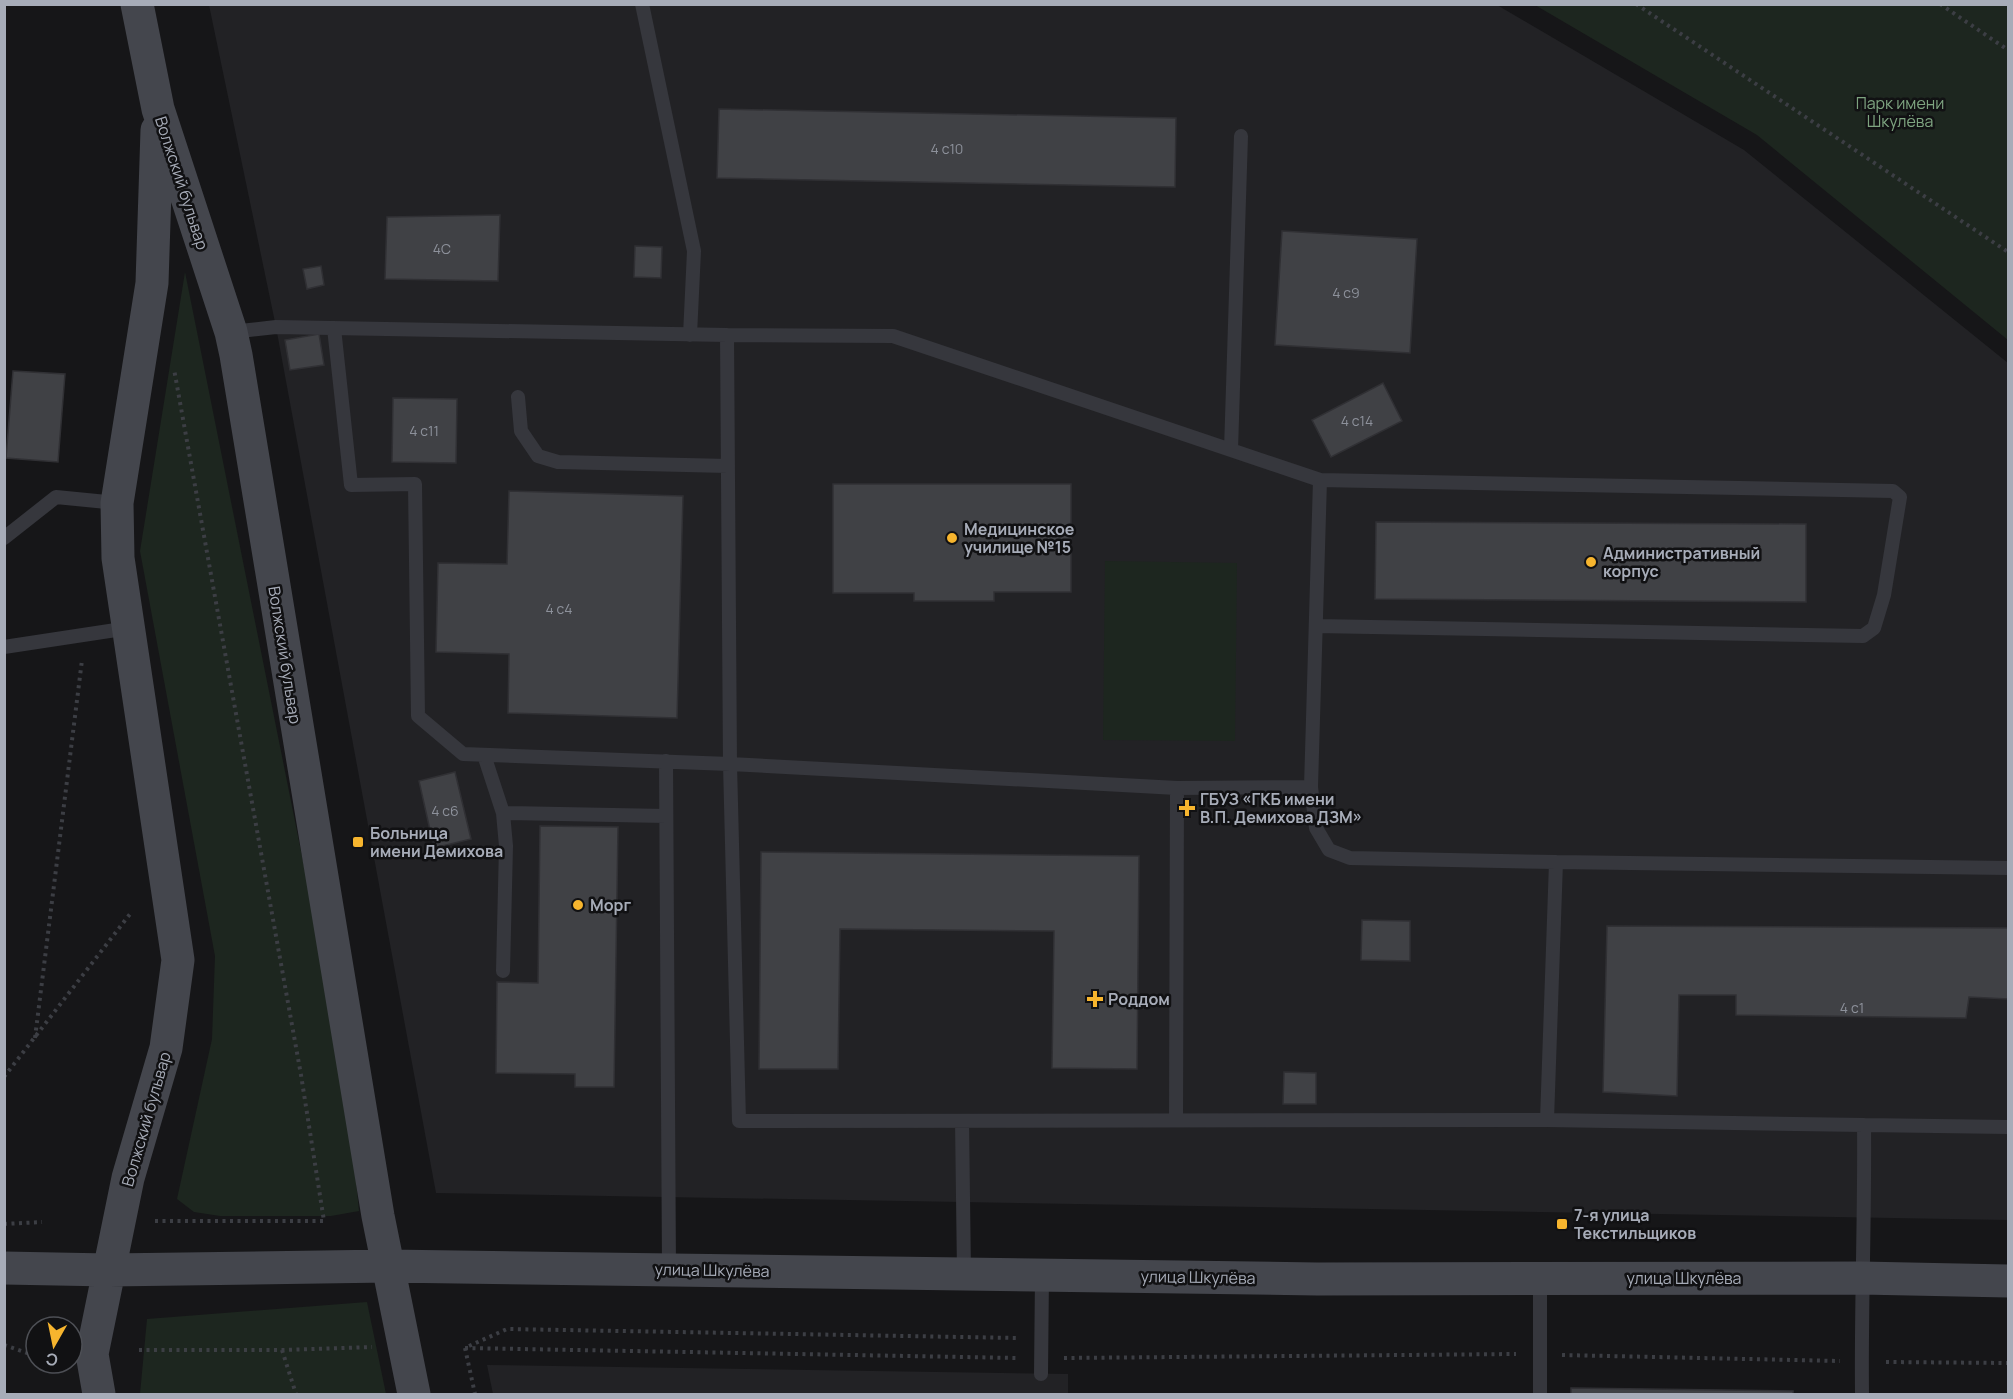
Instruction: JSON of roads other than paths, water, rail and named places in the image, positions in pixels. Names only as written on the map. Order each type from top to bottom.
[{"type":"main road","points":[[137,4],[158,109]]},
{"type":"main road","name":"Волжский бульвар","points":[[158,109],[231,332],[376,1204],[414,1395]]},
{"type":"main road","name":"Волжский бульвар","points":[[99,1395],[92,1354],[128,1178],[166,1048],[178,960],[118,558],[117,503],[152,283],[158,109]]},
{"type":"main road","name":"улица Шкулёва","points":[[4,1268],[109,1270],[388,1266],[1317,1278],[1861,1278],[2008,1281]]},
{"type":"lane","points":[[642,4],[694,251],[690,335]]},
{"type":"lane","points":[[1231,450],[1240,136]]},
{"type":"lane","points":[[231,332],[276,327],[690,335],[893,336],[1320,480],[1893,491],[1900,497],[1884,595],[1874,628],[1863,636],[1316,626]]},
{"type":"lane","points":[[334,328],[351,485],[415,484],[418,716],[463,754],[730,764],[1177,788],[1311,787]]},
{"type":"lane","points":[[727,335],[730,764],[739,1121],[1547,1120],[2008,1127]]},
{"type":"lane","points":[[518,397],[521,431],[538,456],[558,462],[728,466]]},
{"type":"lane","points":[[1320,480],[1311,787],[1316,828],[1329,850],[1350,858],[2008,867]]},
{"type":"lane","points":[[4,538],[56,497],[117,503]]},
{"type":"lane","points":[[4,647],[129,628]]},
{"type":"lane","points":[[484,755],[503,813],[506,846],[503,971]]},
{"type":"lane","points":[[666,761],[669,1270]]},
{"type":"lane","points":[[1176,1120],[1177,788]]},
{"type":"lane","points":[[503,813],[666,816]]},
{"type":"lane","points":[[1547,1120],[1556,862]]},
{"type":"lane","points":[[962,1120],[964,1274]]},
{"type":"lane","points":[[1862,1395],[1861,1278],[1865,1218],[1864,1125]]},
{"type":"lane","points":[[1041,1374],[1042,1275]]},
{"type":"lane","points":[[1540,1278],[1540,1395]]},
{"type":"place","name":"Медицинское училище №15","points":[[952,538]]},
{"type":"place","name":"Административный корпус","points":[[1591,562]]},
{"type":"place","name":"ГБУЗ «ГКБ имени В.П. Демихова ДЗМ»","points":[[1187,808]]},
{"type":"place","name":"Больница имени Демихова","points":[[358,842]]},
{"type":"place","name":"Морг","points":[[578,905]]},
{"type":"place","name":"Роддом","points":[[1095,999]]},
{"type":"place","name":"7-я улица Текстильщиков","points":[[1562,1224]]},
{"type":"park label","name":"Парк имени Шкулёва","points":[[1900,112]]}]
